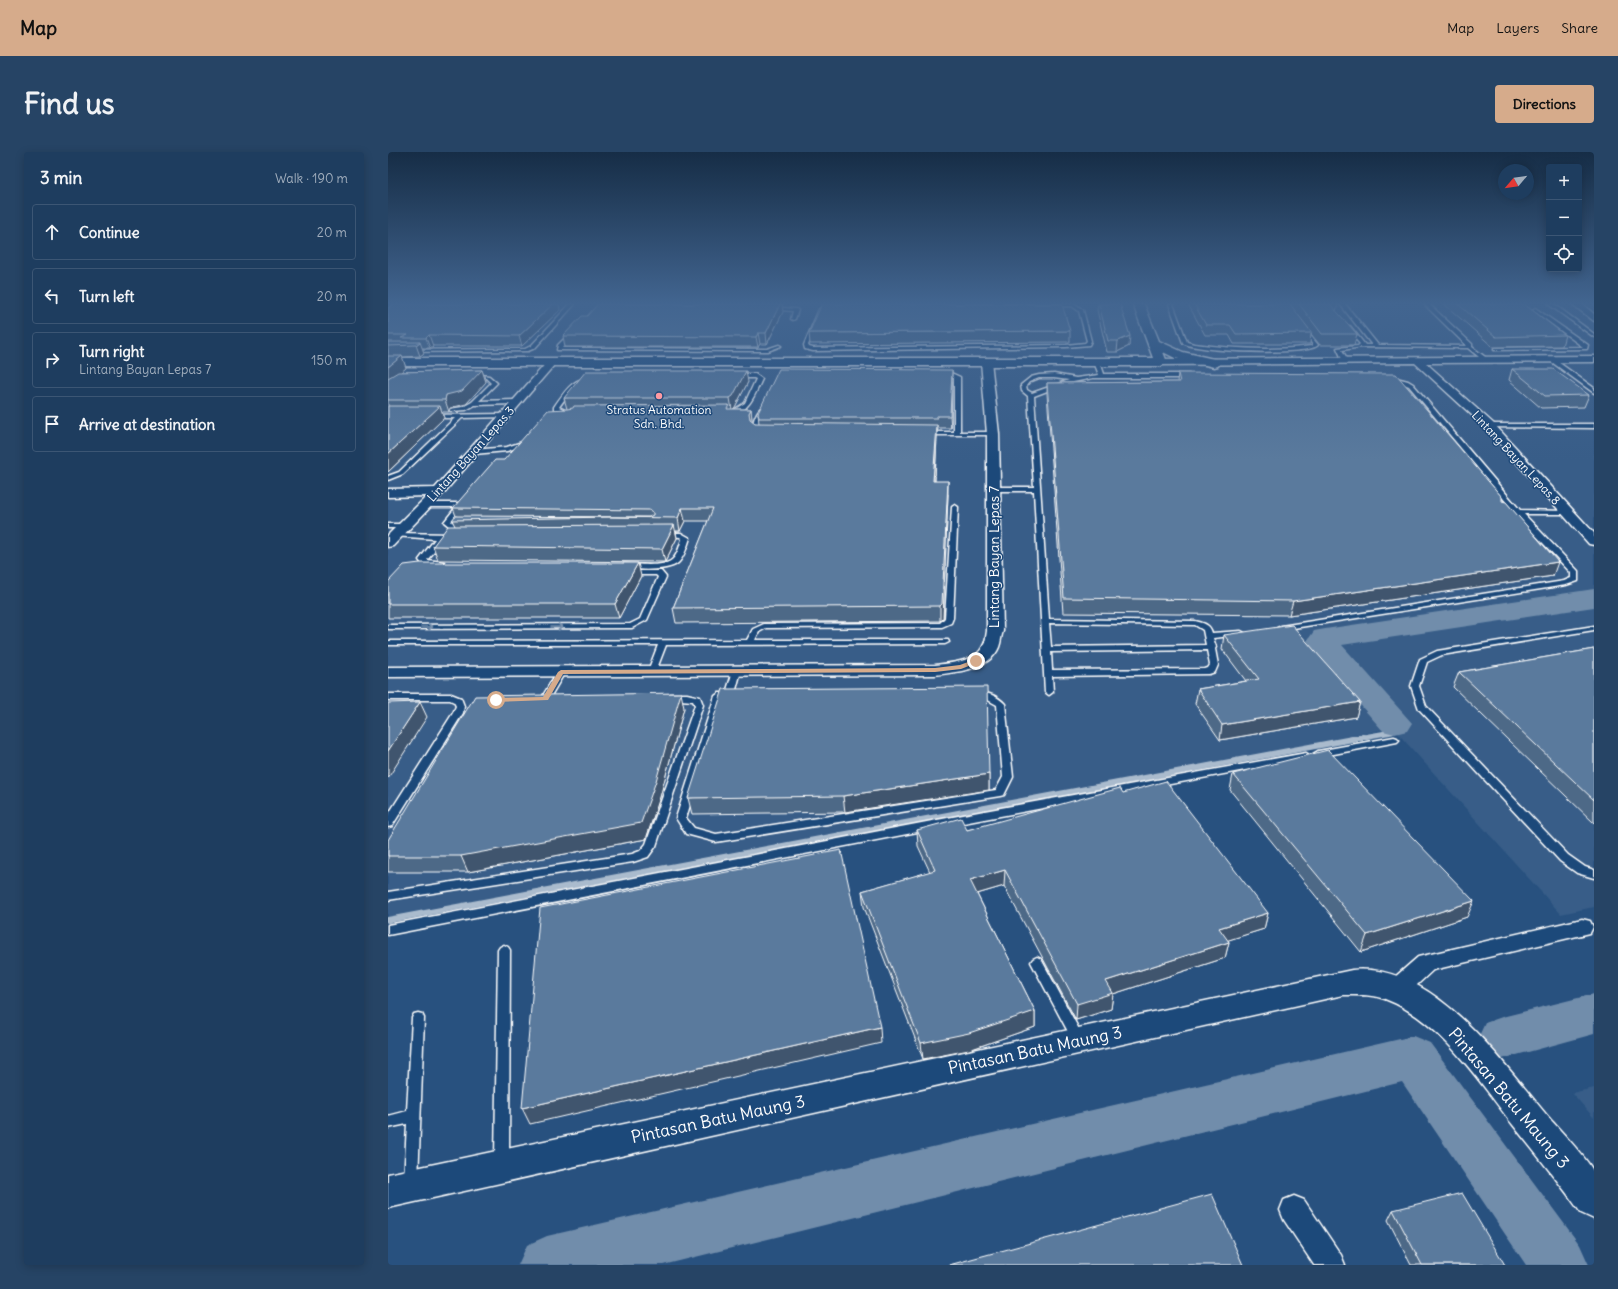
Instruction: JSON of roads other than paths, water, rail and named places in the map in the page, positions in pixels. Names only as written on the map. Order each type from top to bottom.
[{"type":"street","points":[[1159,356],[1161,362]]},
{"type":"street","points":[[1183,356],[1214,363]]},
{"type":"street","points":[[388,362],[552,362],[685,369],[784,365],[986,361],[1246,363],[1345,360],[1594,359]]},
{"type":"street","name":"Lintang Bayan Lepas 8","points":[[1417,360],[1490,426],[1566,512],[1594,541]]},
{"type":"street","name":"Lintang Bayan Lepas 7","points":[[388,672],[935,670],[961,667],[976,661],[990,650],[995,631],[993,434],[986,361]]},
{"type":"street","name":"Lintang Bayan Lepas 3","points":[[392,539],[438,492],[552,362]]},
{"type":"street","points":[[388,492],[438,492]]},
{"type":"street","points":[[1395,991],[1426,963],[1582,927]]},
{"type":"street","name":"Pintasan Batu Maung 3","points":[[400,1188],[1343,983],[1366,982],[1395,991],[1415,1000],[1442,1020],[1475,1052],[1591,1193]]},
{"type":"street","points":[[1294,1210],[1331,1265]]},
{"type":"lane","points":[[1241,356],[1246,363]]},
{"type":"lane","points":[[1343,356],[1345,360]]},
{"type":"lane","points":[[1481,356],[1486,360]]},
{"type":"lane","points":[[1551,359],[1594,391]]},
{"type":"lane","points":[[1097,362],[1102,376]]},
{"type":"lane","points":[[685,369],[755,376],[759,379],[745,407],[740,411],[733,413],[568,414],[556,408],[573,384],[584,378],[685,369]]},
{"type":"lane","points":[[933,374],[949,374],[957,377],[957,434]]},
{"type":"lane","points":[[468,376],[487,377],[494,382],[467,408],[427,413],[460,416],[505,416]]},
{"type":"lane","points":[[1074,379],[1053,376],[1032,379],[1025,382],[1023,386],[1025,391],[1031,394],[1086,376],[1197,376]]},
{"type":"lane","points":[[1273,629],[1566,583],[1575,579],[1575,573],[1518,512],[1411,385],[1400,379],[1385,377]]},
{"type":"lane","points":[[1031,394],[1049,692]]},
{"type":"lane","points":[[474,402],[517,402]]},
{"type":"lane","points":[[765,404],[755,425],[756,431],[768,434]]},
{"type":"lane","points":[[388,478],[401,473],[460,416]]},
{"type":"lane","points":[[561,418],[734,419]]},
{"type":"lane","points":[[1490,426],[1594,426]]},
{"type":"lane","points":[[917,434],[993,434]]},
{"type":"lane","points":[[474,452],[518,447],[529,438]]},
{"type":"lane","points":[[994,489],[1037,489]]},
{"type":"lane","points":[[426,504],[464,502],[447,522],[450,525],[470,526]]},
{"type":"lane","points":[[750,642],[756,631],[770,625],[936,626],[948,621],[955,507]]},
{"type":"lane","points":[[1507,512],[1566,512]]},
{"type":"lane","points":[[388,526],[405,526]]},
{"type":"lane","points":[[388,627],[627,627],[637,625],[643,620],[662,577],[658,573],[620,569],[665,566],[673,564],[677,560],[686,538],[681,536],[658,535]]},
{"type":"lane","points":[[437,536],[440,539],[424,557],[424,562],[446,564]]},
{"type":"lane","points":[[392,539],[461,536]]},
{"type":"lane","points":[[1045,621],[1195,623],[1202,625],[1206,629],[1212,647],[1214,665],[1212,670],[1206,672],[1048,673]]},
{"type":"lane","points":[[461,643],[472,627]]},
{"type":"lane","points":[[1594,628],[1440,652],[1423,661],[1416,686],[1422,707],[1564,858],[1581,870],[1594,874]]},
{"type":"lane","points":[[1208,636],[1251,632]]},
{"type":"lane","points":[[388,643],[945,642]]},
{"type":"lane","points":[[652,671],[663,643]]},
{"type":"lane","points":[[1046,650],[1212,647]]},
{"type":"lane","points":[[730,696],[736,670]]},
{"type":"lane","points":[[561,672],[542,699],[561,699]]},
{"type":"lane","points":[[388,697],[446,696],[458,700],[460,706],[458,712],[388,822]]},
{"type":"lane","points":[[746,696],[719,696],[681,818],[690,831],[716,838],[1000,793],[1008,777],[1001,704],[988,696],[965,696]]},
{"type":"lane","points":[[388,896],[633,858],[644,854],[651,846],[698,705],[697,699],[692,697],[664,697]]},
{"type":"lane","points":[[388,930],[824,847],[987,814],[1394,740]]},
{"type":"lane","points":[[502,1166],[504,950]]},
{"type":"lane","points":[[1037,962],[1079,1041]]},
{"type":"lane","points":[[400,1188],[413,1116],[418,1018]]},
{"type":"lane","points":[[388,1122],[413,1116]]},
{"type":"waterway","points":[[1395,723],[1325,645],[1323,641],[1325,638],[1594,598]]},
{"type":"waterway","points":[[1358,738],[1392,732],[1398,728],[1395,723]]},
{"type":"waterway","points":[[388,920],[1363,737]]},
{"type":"waterway","points":[[1502,1038],[1594,1014]]},
{"type":"waterway","points":[[547,1265],[1413,1058],[1560,1265]]},
{"type":"place","name":"Stratus Automation Sdn. Bhd.","points":[[659,396]]}]
